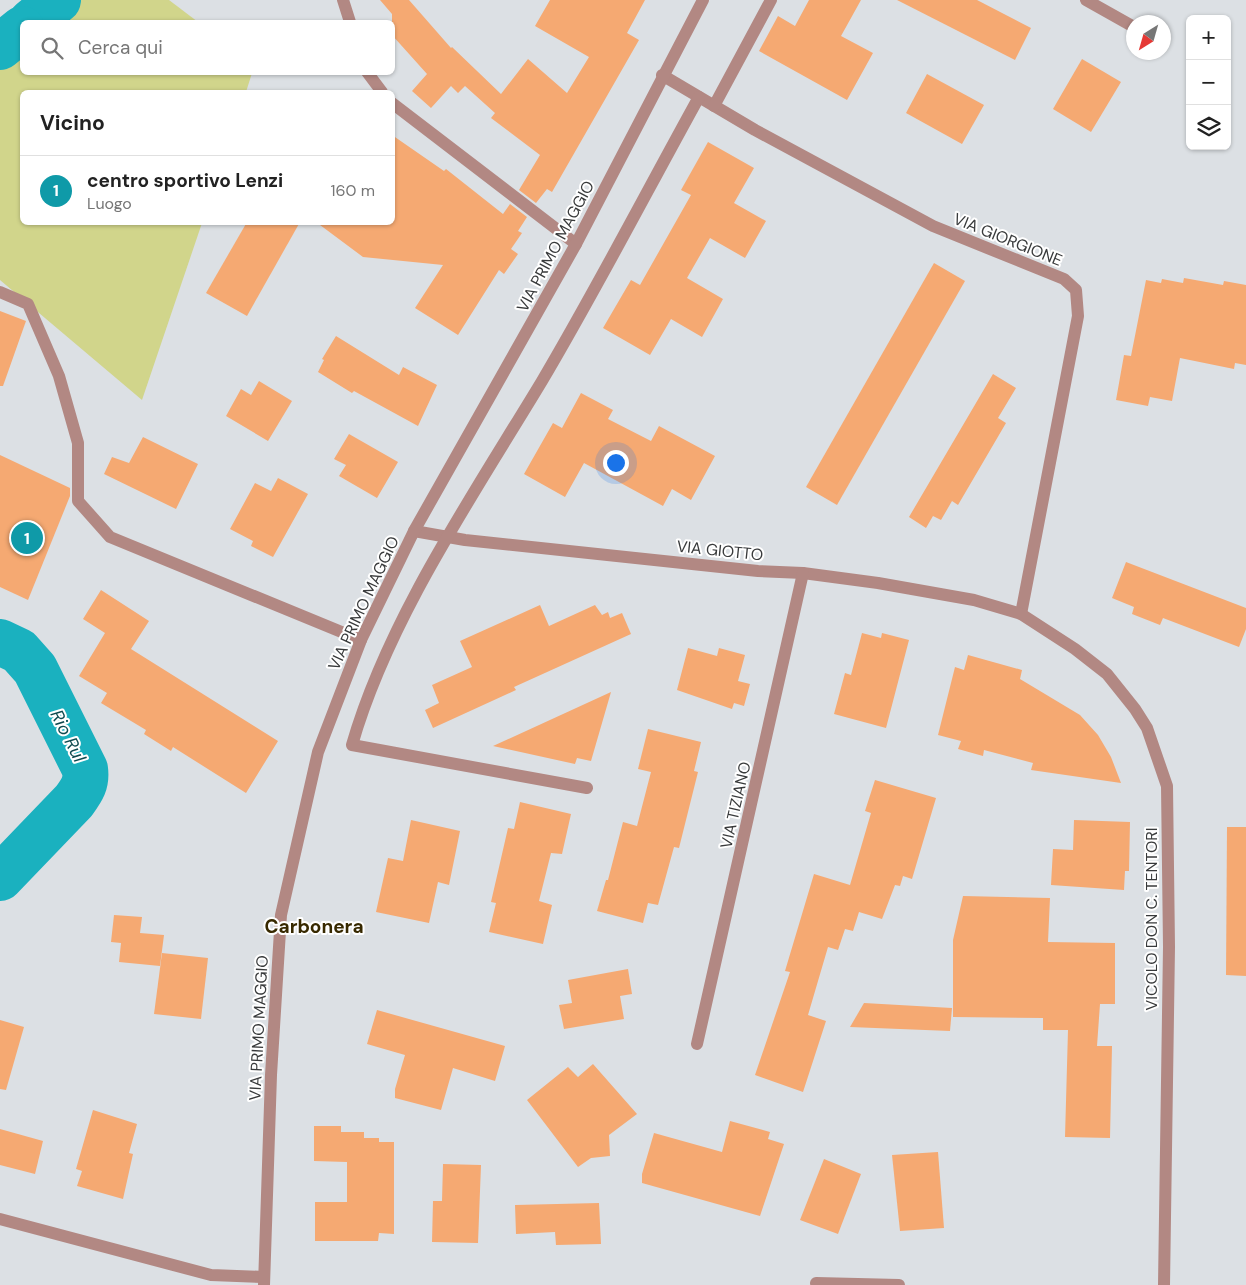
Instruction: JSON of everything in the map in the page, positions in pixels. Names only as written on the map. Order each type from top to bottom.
[{"type":"street","points":[[343,0],[349,20]]},
{"type":"street","name":"VIA PRIMO MAGGIO","points":[[264,1281],[271,1075],[281,915],[318,752],[362,640],[414,531],[576,244],[662,75],[703,0]]},
{"type":"street","points":[[714,106],[771,0]]},
{"type":"street","points":[[1086,0],[1126,22]]},
{"type":"street","points":[[369,75],[380,90]]},
{"type":"street","name":"VIA GIORGIONE","points":[[662,75],[714,106],[933,226],[1064,280],[1076,290],[1078,316],[1021,614]]},
{"type":"street","points":[[587,788],[352,745],[359,721],[393,638],[448,537],[546,374],[699,97]]},
{"type":"street","points":[[395,105],[576,244]]},
{"type":"street","points":[[0,292],[28,304],[38,325],[59,376],[78,443],[78,501],[110,537],[362,640]]},
{"type":"street","name":"VIA GIOTTO","points":[[414,531],[448,537],[758,571],[803,573],[974,600],[1021,614]]},
{"type":"street","name":"VIA TIZIANO","points":[[698,1044],[803,573]]},
{"type":"street","name":"VICOLO DON C. TENTORI","points":[[1021,614],[1075,649],[1107,674],[1135,709],[1147,728],[1167,786],[1169,947],[1164,1285]]},
{"type":"street","points":[[0,1219],[210,1275],[264,1281]]},
{"type":"street","points":[[816,1282],[899,1285]]},
{"type":"green space","points":[[76,0],[169,0],[195,20],[69,20]]},
{"type":"green space","points":[[20,31],[20,75],[251,75],[247,90],[20,90],[20,225],[201,225],[142,400],[0,280],[0,47]]},
{"type":"building","points":[[380,0],[409,0],[451,48],[501,94],[528,59],[567,93],[589,57],[535,26],[550,0],[645,0],[627,33],[639,40],[552,192],[547,189],[536,203],[519,190],[540,155],[491,118],[495,113],[465,86],[458,93],[451,86],[431,108],[412,91],[427,74],[395,38],[395,20],[392,20],[392,14]]},
{"type":"building","points":[[809,0],[861,0],[841,36],[873,53],[847,100],[759,51],[778,16],[795,26]]},
{"type":"building","points":[[897,0],[977,0],[1031,28],[1015,60]]},
{"type":"building","points":[[1082,59],[1121,82],[1091,132],[1053,109]]},
{"type":"building","points":[[927,74],[984,105],[962,144],[906,113]]},
{"type":"building","points":[[395,137],[444,171],[446,169],[503,214],[510,204],[527,217],[518,231],[522,233],[511,249],[518,254],[504,274],[499,270],[458,335],[415,308],[443,265],[363,257],[320,225],[395,225]]},
{"type":"building","points":[[708,142],[754,168],[734,203],[766,221],[745,258],[710,238],[687,278],[723,299],[702,337],[671,319],[650,355],[603,328],[631,280],[640,285],[691,195],[681,190]]},
{"type":"building","points":[[245,225],[298,225],[247,316],[206,293]]},
{"type":"building","points":[[934,263],[965,281],[837,505],[806,487]]},
{"type":"building","points":[[1184,278],[1223,285],[1224,281],[1246,285],[1246,365],[1235,363],[1234,369],[1180,358],[1172,401],[1150,397],[1148,406],[1116,400],[1124,355],[1131,356],[1146,280],[1161,283],[1162,279],[1183,283]]},
{"type":"building","points":[[0,311],[26,321],[3,386],[0,386]]},
{"type":"building","points":[[336,336],[399,375],[403,367],[437,385],[418,426],[354,391],[352,393],[318,372],[324,360],[322,359]]},
{"type":"building","points":[[993,374],[1016,388],[998,418],[1006,423],[958,505],[952,501],[941,520],[933,516],[926,528],[909,517]]},
{"type":"building","points":[[259,381],[292,401],[268,441],[226,416],[241,389],[251,395]]},
{"type":"building","points":[[581,393],[613,410],[608,419],[651,441],[659,426],[715,456],[691,500],[672,489],[663,506],[584,463],[565,497],[524,474],[553,423],[562,428]]},
{"type":"building","points":[[349,434],[398,462],[377,498],[339,476],[346,465],[334,459]]},
{"type":"building","points":[[143,437],[198,464],[176,509],[104,474],[112,457],[129,463]]},
{"type":"building","points":[[0,455],[70,488],[70,496],[28,600],[0,587]]},
{"type":"building","points":[[278,478],[308,494],[273,557],[251,546],[253,541],[230,529],[255,483],[271,491]]},
{"type":"building","points":[[1126,562],[1246,608],[1246,629],[1239,647],[1163,618],[1160,625],[1132,614],[1134,607],[1112,598]]},
{"type":"building","points":[[101,590],[149,621],[131,649],[278,741],[246,793],[173,747],[171,751],[144,734],[146,730],[101,703],[107,693],[79,676],[105,633],[83,619]]},
{"type":"building","points":[[540,605],[549,626],[595,605],[602,615],[608,612],[610,618],[622,613],[631,634],[514,687],[516,690],[433,728],[425,710],[439,703],[432,685],[472,667],[460,641]]},
{"type":"building","points":[[862,633],[881,638],[882,633],[909,640],[886,728],[834,714],[845,673],[851,675]]},
{"type":"building","points":[[688,648],[717,656],[719,648],[745,655],[738,681],[750,684],[744,706],[734,703],[732,709],[677,690]]},
{"type":"building","points":[[968,655],[1022,670],[1020,679],[1080,715],[1098,735],[1111,757],[1121,783],[1031,770],[1033,763],[984,750],[983,756],[958,749],[961,741],[938,735],[955,667],[964,670]]},
{"type":"building","points":[[611,692],[591,761],[577,758],[575,764],[493,746]]},
{"type":"building","points":[[648,729],[701,742],[694,771],[698,772],[679,848],[674,847],[658,905],[648,903],[643,923],[597,911],[606,880],[608,880],[623,822],[637,826],[651,772],[638,769]]},
{"type":"building","points":[[875,780],[936,798],[912,879],[903,876],[900,886],[895,885],[882,919],[859,912],[853,931],[845,929],[838,950],[828,947],[808,1015],[826,1021],[803,1092],[755,1075],[790,972],[785,971],[814,874],[850,885],[871,813],[865,811]]},
{"type":"building","points":[[520,802],[571,814],[562,854],[551,853],[539,901],[552,905],[543,944],[489,932],[496,903],[491,902],[508,828],[514,829]]},
{"type":"building","points":[[411,820],[460,831],[449,885],[438,882],[429,923],[376,912],[388,858],[403,861]]},
{"type":"building","points":[[1074,820],[1130,822],[1129,871],[1125,871],[1124,890],[1051,885],[1053,849],[1073,850]]},
{"type":"building","points":[[1227,827],[1246,827],[1246,976],[1226,975]]},
{"type":"building","points":[[963,896],[1050,898],[1048,942],[1115,943],[1115,1004],[1100,1004],[1097,1046],[1112,1046],[1110,1138],[1065,1137],[1068,1030],[1043,1030],[1043,1018],[953,1017],[953,940]]},
{"type":"building","points":[[114,915],[142,917],[140,933],[164,935],[160,966],[119,962],[121,943],[111,942]]},
{"type":"building","points":[[162,953],[208,958],[201,1019],[154,1014]]},
{"type":"building","points":[[628,969],[632,994],[620,996],[624,1019],[564,1029],[559,1005],[572,1003],[568,980]]},
{"type":"building","points":[[864,1003],[952,1008],[950,1031],[850,1027]]},
{"type":"building","points":[[377,1010],[505,1046],[495,1081],[453,1068],[441,1110],[395,1098],[395,1089],[405,1055],[367,1044]]},
{"type":"building","points":[[0,1020],[24,1027],[6,1090],[0,1089]]},
{"type":"building","points":[[593,1064],[637,1114],[609,1135],[610,1156],[591,1158],[578,1167],[527,1100],[568,1067],[578,1077]]},
{"type":"building","points":[[93,1110],[137,1124],[129,1153],[133,1154],[123,1199],[77,1186],[82,1171],[76,1169]]},
{"type":"building","points":[[730,1121],[770,1132],[768,1139],[784,1144],[760,1216],[642,1183],[642,1174],[654,1133],[722,1152]]},
{"type":"building","points":[[314,1126],[341,1126],[341,1132],[364,1132],[364,1138],[379,1138],[379,1142],[394,1142],[394,1234],[379,1233],[378,1241],[315,1241],[315,1202],[347,1202],[347,1162],[314,1161]]},
{"type":"building","points":[[0,1129],[43,1141],[35,1174],[0,1165]]},
{"type":"building","points":[[938,1152],[944,1228],[900,1231],[892,1155]]},
{"type":"building","points":[[824,1159],[861,1174],[838,1234],[800,1220]]},
{"type":"building","points":[[443,1164],[481,1165],[478,1243],[432,1242],[433,1201],[442,1201]]},
{"type":"building","points":[[599,1203],[601,1244],[556,1245],[555,1232],[516,1234],[515,1205]]},
{"type":"waterway","points":[[33,20],[58,0]]},
{"type":"waterway","points":[[0,47],[20,31]]},
{"type":"waterway","name":"Rio Rul","points":[[0,642],[19,651],[35,669],[85,769],[83,786],[74,801],[0,878]]},
{"type":"place","name":"centro sportivo Lenzi","points":[[27,538]]},
{"type":"district","name":"Carbonera","points":[[314,926]]}]
